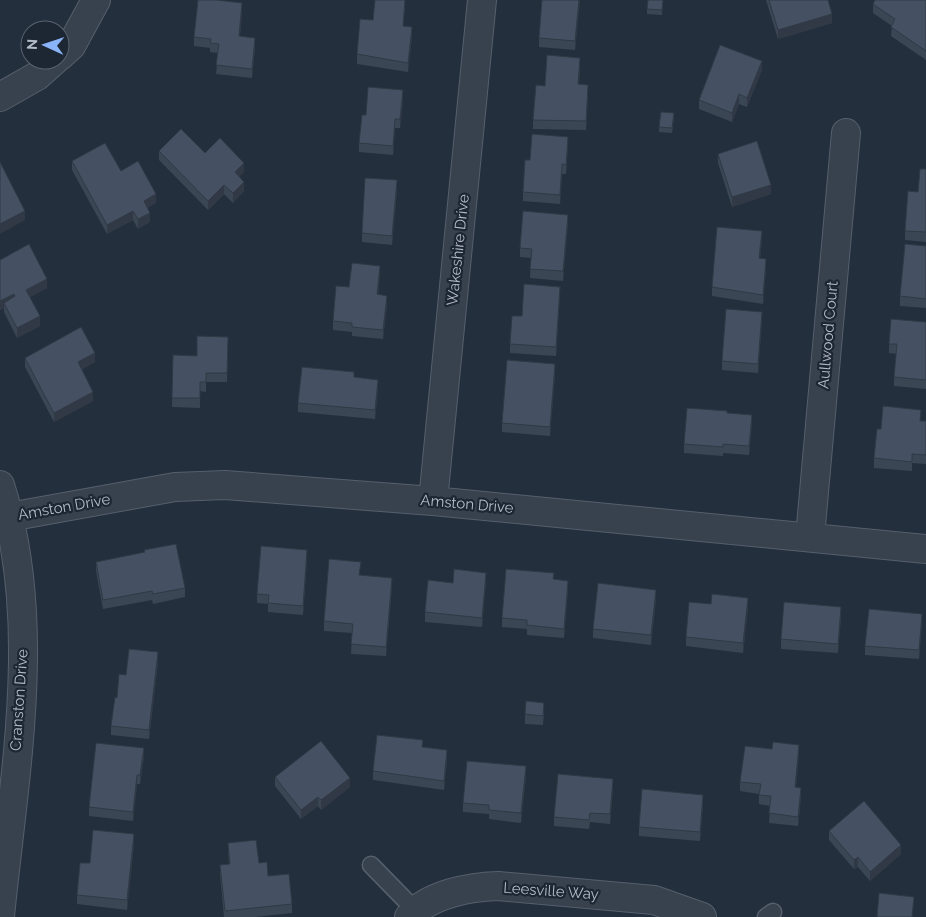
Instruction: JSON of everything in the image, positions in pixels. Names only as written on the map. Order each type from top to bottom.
[{"type":"street","points":[[70,48],[96,0]]},
{"type":"street","name":"Wakeshire Drive","points":[[433,501],[482,0]]},
{"type":"street","points":[[0,97],[37,76],[44,70]]},
{"type":"street","name":"Aullwood Court","points":[[810,537],[846,133]]},
{"type":"street","name":"Cranston Drive","points":[[0,485],[9,517],[20,586],[24,669],[0,916]]},
{"type":"street","name":"Amston Drive","points":[[9,517],[175,487],[225,485],[433,501],[926,549]]},
{"type":"street","name":"Leesville Way","points":[[412,914],[452,893],[477,887],[498,886],[654,900],[701,916]]},
{"type":"lane","points":[[371,865],[412,914]]},
{"type":"building","points":[[198,0],[242,3],[239,36],[255,38],[252,69],[216,65],[219,44],[210,43],[211,39],[194,37]]},
{"type":"building","points":[[375,0],[405,0],[403,26],[412,27],[408,63],[357,54],[360,19],[373,20]]},
{"type":"building","points":[[542,0],[579,0],[575,41],[539,38]]},
{"type":"building","points":[[648,0],[663,0],[662,10],[647,9]]},
{"type":"building","points":[[769,0],[828,0],[832,14],[778,30]]},
{"type":"building","points":[[875,0],[926,0],[926,51],[891,27],[895,19],[873,4]]},
{"type":"building","points":[[720,45],[762,61],[747,98],[739,94],[732,113],[699,100]]},
{"type":"building","points":[[547,55],[580,58],[578,84],[588,85],[586,121],[533,120],[536,85],[545,86]]},
{"type":"building","points":[[368,87],[403,90],[400,119],[395,119],[393,146],[359,143],[362,115],[366,115]]},
{"type":"building","points":[[661,112],[674,113],[672,128],[659,127]]},
{"type":"building","points":[[181,129],[205,153],[220,138],[244,163],[235,172],[244,182],[233,193],[224,185],[208,201],[159,151]]},
{"type":"building","points":[[532,134],[568,137],[566,165],[562,164],[560,195],[523,192],[525,160],[530,160]]},
{"type":"building","points":[[757,141],[771,185],[732,197],[718,154]]},
{"type":"building","points":[[105,143],[121,171],[138,161],[156,194],[144,201],[150,213],[138,219],[133,211],[107,225],[72,161]]},
{"type":"building","points":[[0,162],[25,211],[0,224]]},
{"type":"building","points":[[920,169],[926,169],[926,232],[905,231],[908,191],[918,192]]},
{"type":"building","points":[[365,178],[397,180],[392,236],[362,233]]},
{"type":"building","points":[[523,211],[568,215],[563,271],[530,269],[532,249],[520,248]]},
{"type":"building","points":[[717,227],[762,231],[759,258],[766,259],[763,295],[712,287]]},
{"type":"building","points":[[29,244],[47,279],[26,290],[40,316],[17,328],[4,303],[15,296],[14,294],[0,301],[0,260]]},
{"type":"building","points":[[905,244],[926,246],[926,299],[900,296]]},
{"type":"building","points":[[352,263],[380,266],[377,294],[387,296],[383,330],[352,327],[352,323],[333,321],[336,286],[349,287]]},
{"type":"building","points":[[524,284],[560,287],[556,347],[510,344],[512,316],[522,316]]},
{"type":"building","points":[[726,309],[762,312],[758,364],[722,361]]},
{"type":"building","points":[[891,319],[926,322],[926,380],[894,377],[897,344],[889,344]]},
{"type":"building","points":[[81,327],[95,353],[78,362],[93,392],[54,413],[25,358]]},
{"type":"building","points":[[197,336],[228,337],[227,373],[206,373],[206,382],[200,382],[200,398],[172,398],[173,355],[197,356]]},
{"type":"building","points":[[507,360],[555,364],[550,427],[502,423]]},
{"type":"building","points":[[302,367],[354,372],[354,377],[378,380],[375,410],[298,403]]},
{"type":"building","points":[[883,406],[921,410],[920,421],[926,421],[926,455],[912,454],[912,462],[874,458],[877,429],[881,429]]},
{"type":"building","points":[[687,408],[752,415],[749,446],[723,444],[723,447],[684,444]]},
{"type":"building","points":[[176,544],[185,588],[153,594],[152,591],[103,600],[96,562]]},
{"type":"building","points":[[261,546],[307,550],[303,606],[268,603],[269,595],[257,594]]},
{"type":"building","points":[[329,559],[361,562],[359,575],[392,578],[386,647],[351,644],[353,624],[324,621]]},
{"type":"building","points":[[454,569],[486,573],[482,618],[425,612],[428,580],[453,583]]},
{"type":"building","points":[[506,569],[554,573],[553,579],[568,581],[564,629],[527,625],[527,620],[502,618]]},
{"type":"building","points":[[598,583],[656,590],[651,635],[593,629]]},
{"type":"building","points":[[712,594],[748,598],[743,643],[686,637],[689,602],[711,604]]},
{"type":"building","points":[[784,602],[841,607],[838,644],[781,639]]},
{"type":"building","points":[[869,609],[922,614],[919,650],[865,646]]},
{"type":"building","points":[[129,649],[158,652],[149,730],[111,726],[115,697],[117,698],[119,674],[126,675]]},
{"type":"building","points":[[526,701],[544,703],[543,716],[525,714]]},
{"type":"building","points":[[377,735],[423,740],[422,747],[447,750],[444,781],[373,771]]},
{"type":"building","points":[[321,741],[350,778],[321,800],[318,797],[301,810],[275,777]]},
{"type":"building","points":[[773,742],[799,745],[795,787],[801,788],[798,817],[769,813],[771,796],[759,795],[761,784],[740,782],[745,746],[772,749]]},
{"type":"building","points":[[96,743],[144,748],[140,775],[137,775],[133,812],[89,807]]},
{"type":"building","points":[[467,761],[526,766],[521,813],[489,810],[489,805],[463,803]]},
{"type":"building","points":[[558,774],[613,779],[610,814],[590,813],[589,820],[554,817]]},
{"type":"building","points":[[642,789],[703,795],[700,832],[639,827]]},
{"type":"building","points":[[864,801],[901,845],[870,872],[858,857],[854,860],[829,831]]},
{"type":"building","points":[[93,830],[134,834],[127,900],[77,895],[80,863],[90,863]]},
{"type":"building","points":[[256,840],[259,863],[267,862],[268,876],[289,874],[292,904],[225,911],[220,865],[230,864],[228,843]]},
{"type":"building","points":[[879,893],[914,897],[912,917],[877,917]]}]
